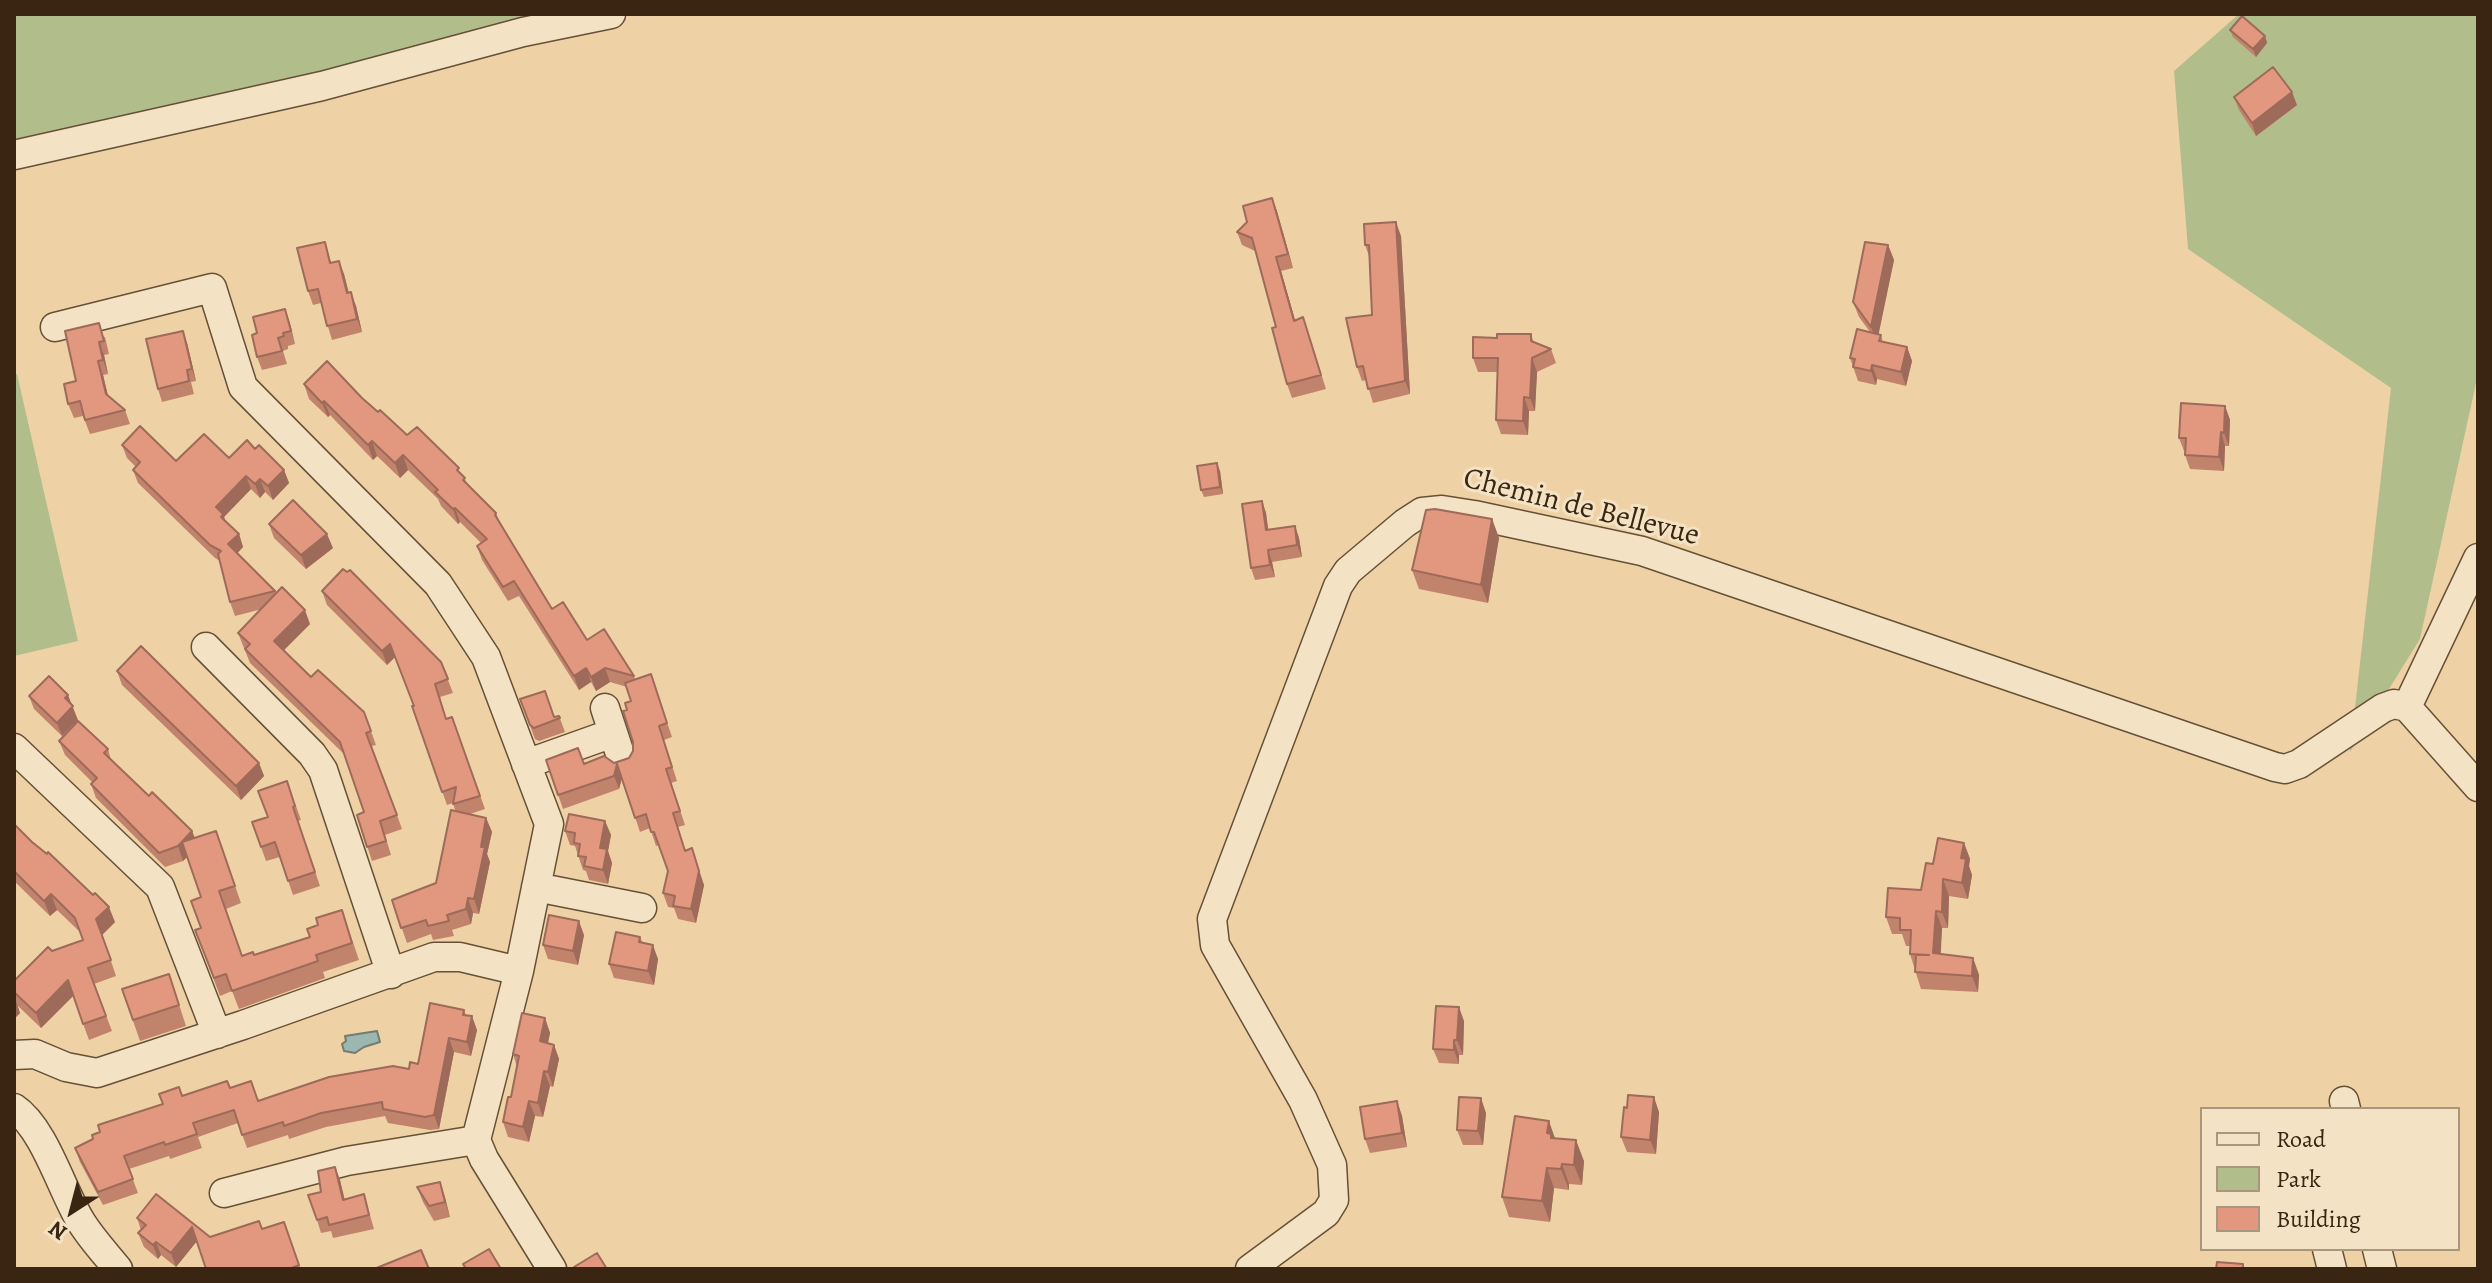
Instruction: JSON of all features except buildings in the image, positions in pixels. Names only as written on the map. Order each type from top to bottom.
[{"type":"street","points":[[14,155],[322,86],[523,32],[611,14]]},
{"type":"street","points":[[55,327],[212,288],[243,387],[438,584],[486,657],[549,824],[519,971],[476,1140],[484,1159],[552,1269]]},
{"type":"street","name":"Chemin de Bellevue","points":[[1250,1269],[1326,1213],[1334,1200],[1332,1165],[1303,1100],[1215,945],[1212,919],[1338,586],[1348,571],[1422,512],[1442,510],[1474,515],[1642,551],[2285,769],[2299,764],[2383,708],[2394,704],[2407,707]]},
{"type":"street","points":[[2478,558],[2407,707],[2478,787]]},
{"type":"street","points":[[206,647],[312,754],[323,770],[391,974]]},
{"type":"street","points":[[526,764],[609,720],[622,760]]},
{"type":"street","points":[[14,748],[160,887],[217,1034]]},
{"type":"street","points":[[536,887],[642,908]]},
{"type":"street","points":[[14,1055],[35,1054],[66,1067],[97,1073],[434,957],[460,957],[519,971]]},
{"type":"street","points":[[14,1108],[21,1112],[37,1136],[81,1221],[118,1269]]},
{"type":"street","points":[[224,1193],[347,1161],[476,1140]]},
{"type":"green space","points":[[14,14],[569,14],[14,143]]},
{"type":"green space","points":[[2239,14],[2478,14],[2478,374],[2420,639],[2350,752],[2391,388],[2188,249],[2174,71]]},
{"type":"green space","points":[[17,374],[78,641],[14,656],[14,375]]},
{"type":"water","points":[[377,1031],[380,1042],[355,1053],[344,1051],[342,1044],[346,1041],[345,1036]]}]
